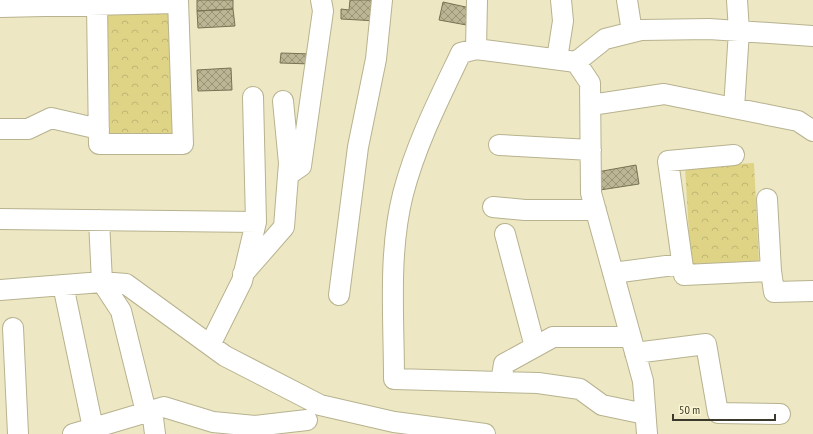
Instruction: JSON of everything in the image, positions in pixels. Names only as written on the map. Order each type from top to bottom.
[{"type":"street","points":[[288,175],[301,166],[323,11],[321,0]]},
{"type":"street","points":[[339,295],[358,147],[376,59],[382,0]]},
{"type":"street","points":[[476,49],[477,0]]},
{"type":"street","points":[[560,0],[567,60],[590,83],[591,193],[643,381],[646,434]]},
{"type":"street","points":[[628,0],[632,32]]},
{"type":"street","points":[[734,108],[739,31],[737,0]]},
{"type":"street","points":[[0,7],[178,2],[183,144],[99,144],[97,5]]},
{"type":"street","points":[[645,414],[602,405],[580,389],[538,383],[422,380],[394,354],[394,250],[403,194],[423,134],[460,53],[476,49],[567,60],[605,40],[640,30],[709,29],[813,36]]},
{"type":"street","points":[[590,105],[664,94],[798,121],[813,131]]},
{"type":"street","points":[[210,345],[242,282],[256,222],[254,97]]},
{"type":"street","points":[[243,274],[284,227],[289,163],[283,101]]},
{"type":"street","points":[[0,129],[28,129],[51,118],[99,129]]},
{"type":"street","points":[[499,145],[591,150]]},
{"type":"street","points":[[734,155],[668,161],[681,264],[684,275],[771,271]]},
{"type":"street","points":[[767,199],[771,271],[774,292],[813,291]]},
{"type":"street","points":[[493,207],[525,210],[596,210]]},
{"type":"street","points":[[0,219],[256,222]]},
{"type":"street","points":[[99,220],[102,282],[121,311],[154,434]]},
{"type":"street","points":[[505,234],[535,347]]},
{"type":"street","points":[[613,273],[681,264]]},
{"type":"street","points":[[0,290],[102,282],[126,284],[225,356],[320,405],[394,422],[485,434]]},
{"type":"street","points":[[63,284],[102,429]]},
{"type":"street","points":[[13,328],[18,434]]},
{"type":"street","points":[[501,382],[504,364],[553,337],[633,345],[706,344],[718,413],[780,414]]},
{"type":"street","points":[[73,434],[102,429],[149,411],[164,407],[213,422],[255,426],[307,427],[308,398]]},
{"type":"green space","points":[[168,12],[172,133],[110,135],[106,13]]},
{"type":"green space","points":[[754,163],[759,262],[691,266],[685,167]]},
{"type":"building","points":[[197,0],[233,0],[233,9],[197,11]]},
{"type":"building","points":[[350,0],[378,0],[377,21],[341,19],[341,9],[349,10]]},
{"type":"building","points":[[443,2],[475,9],[472,26],[439,20]]},
{"type":"building","points":[[233,9],[235,26],[198,28],[197,11]]},
{"type":"building","points":[[281,53],[312,54],[312,64],[280,63]]},
{"type":"building","points":[[231,68],[232,90],[198,91],[197,70]]},
{"type":"building","points":[[636,165],[639,184],[600,190],[597,172]]}]
